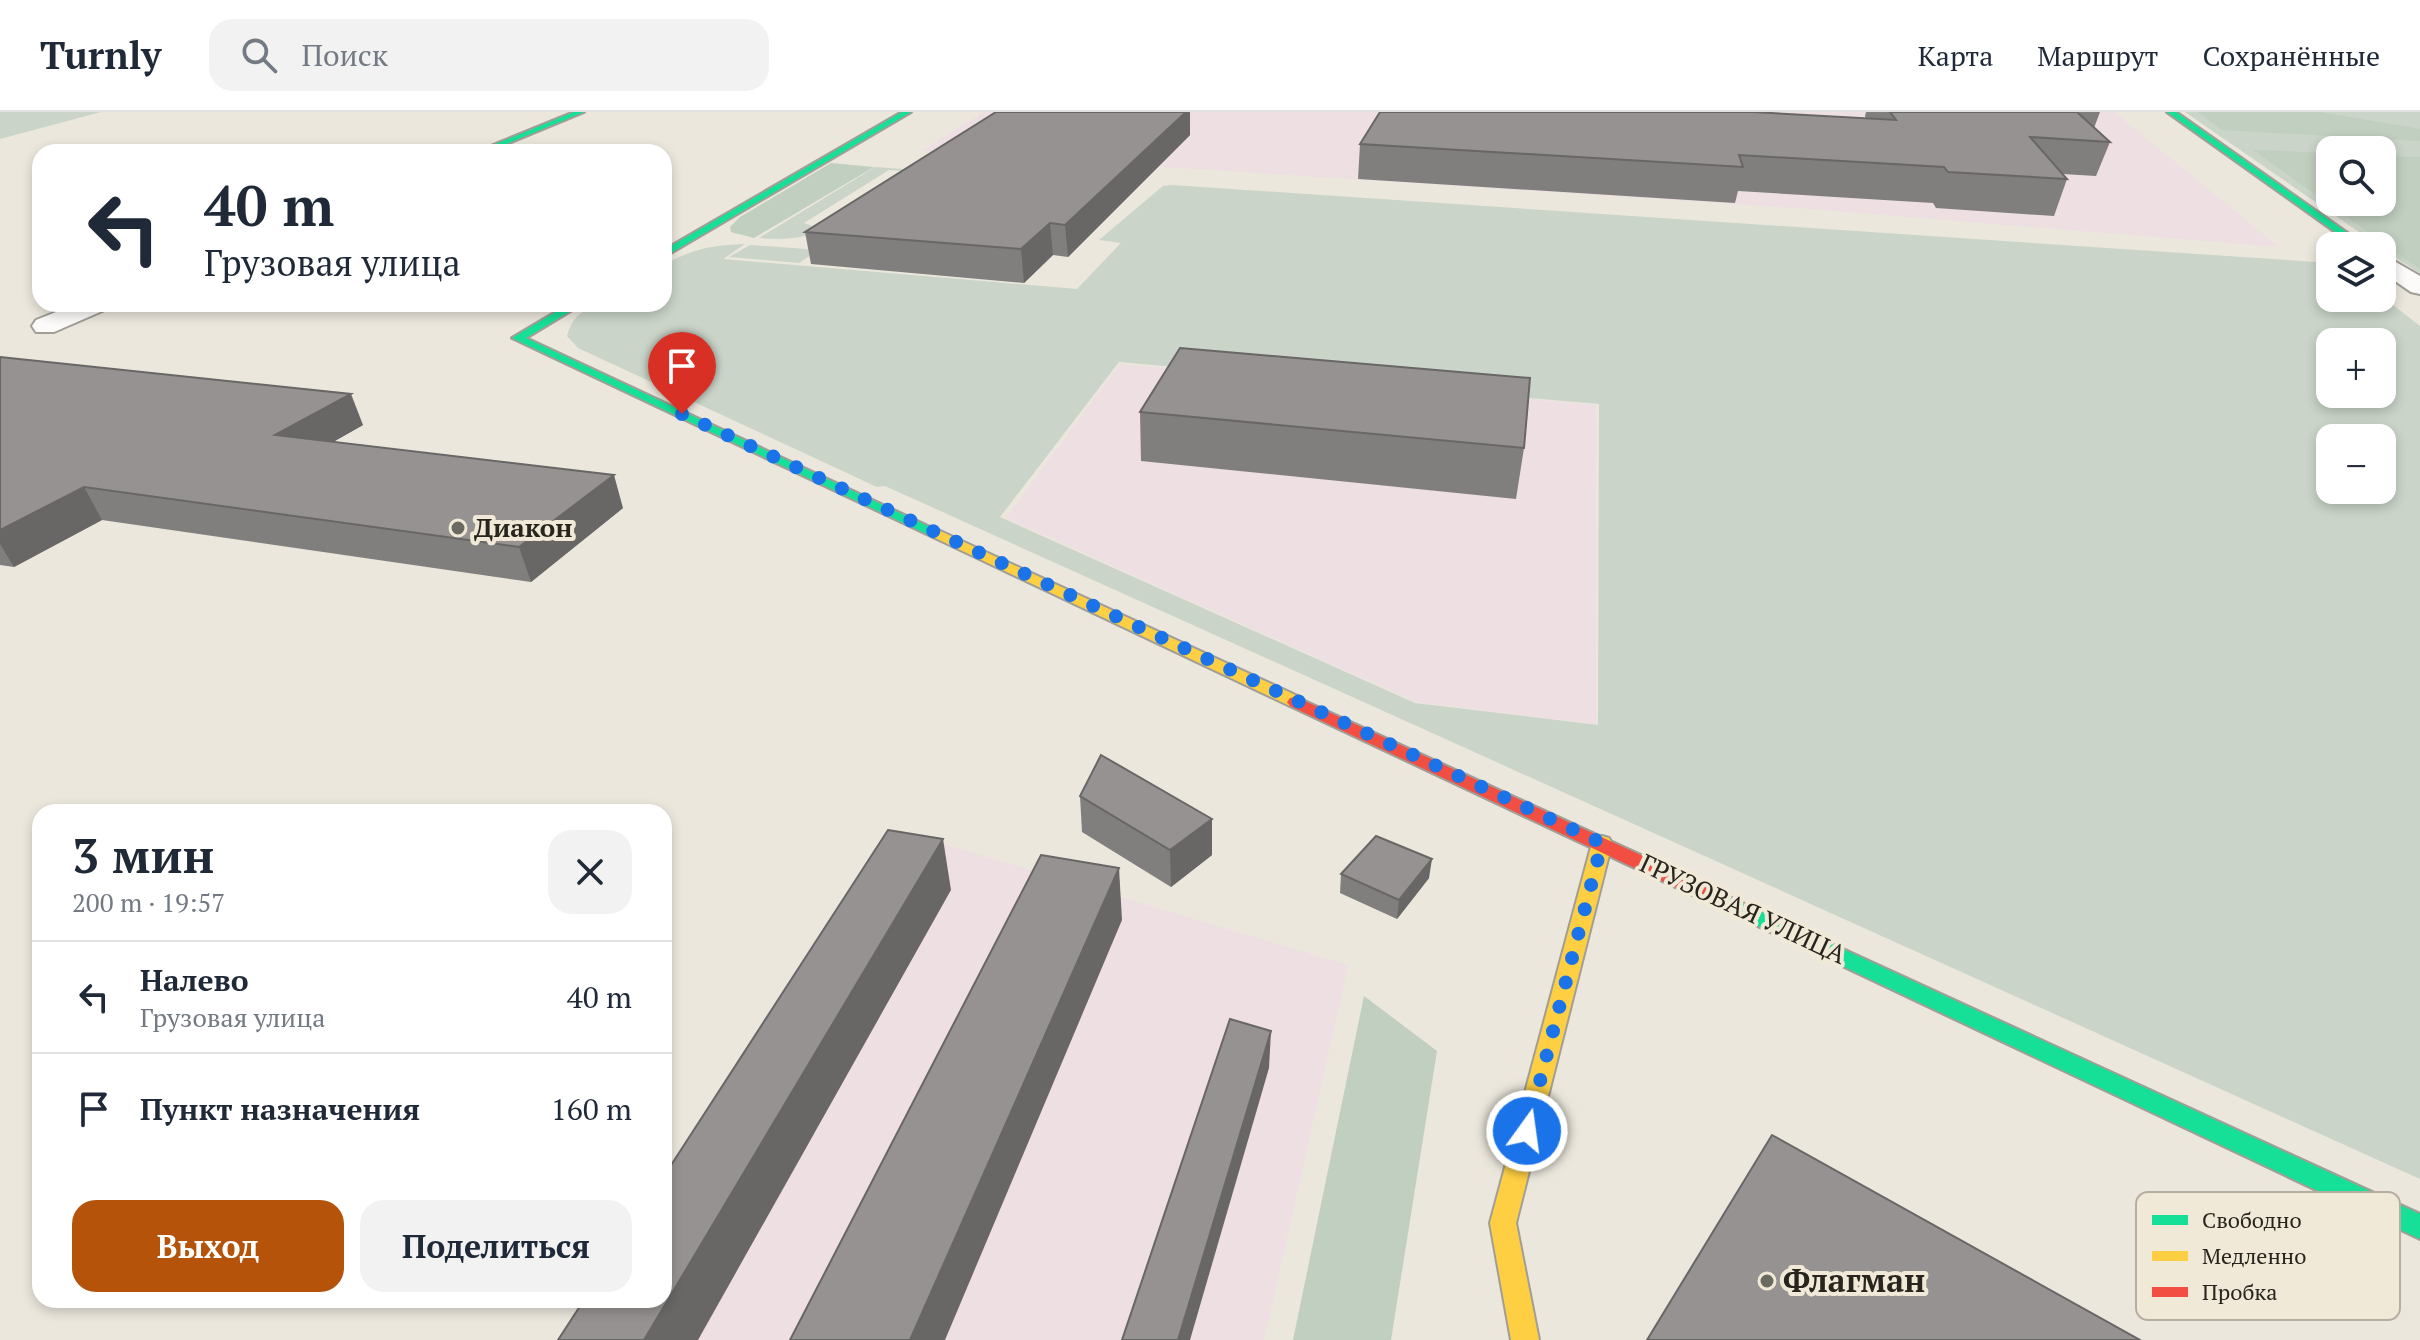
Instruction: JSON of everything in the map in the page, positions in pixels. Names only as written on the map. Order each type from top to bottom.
[{"type":"street","points":[[500,144],[580,112]]},
{"type":"street","points":[[672,249],[907,112]]},
{"type":"street","points":[[2171,112],[2341,232]]},
{"type":"street","points":[[2396,271],[2420,287]]},
{"type":"street","points":[[45,326],[79,312]]},
{"type":"street","name":"ГРУЗОВАЯ УЛИЦА","points":[[563,312],[518,338],[2345,1192]]},
{"type":"street","points":[[1525,1340],[1503,1223],[1602,843]]},
{"type":"street","name":"ГРУЗОВАЯ УЛИЦА","points":[[2400,1218],[2420,1227]]},
{"type":"shaded area","points":[[0,112],[101,112],[0,139]]},
{"type":"shaded area","points":[[984,112],[2114,112],[2279,247],[1810,209],[921,151]]},
{"type":"shaded area","points":[[2185,112],[2420,112],[2420,274],[2396,257],[2396,232],[2359,232],[2336,216],[2396,216],[2396,136],[2316,136],[2316,202]]},
{"type":"shaded area","points":[[875,167],[974,174],[889,170],[804,223],[820,229],[813,233],[790,238],[759,238]]},
{"type":"shaded area","points":[[1172,185],[2316,262],[2316,312],[2396,312],[2396,307],[2420,326],[2420,1179],[885,486],[877,487],[578,348],[567,336],[582,312],[672,312],[672,261],[723,245],[745,244],[723,259],[1077,289],[1121,243],[1099,240],[1163,186]],"holes":[[[1119,362],[1599,404],[1598,725],[1415,703],[1000,517]]]},
{"type":"shaded area","points":[[750,245],[819,250],[799,263],[729,257]]},
{"type":"shaded area","points":[[1120,364],[1596,405],[1596,724],[1416,702],[1006,518]]},
{"type":"shaded area","points":[[903,832],[1348,965],[1264,1340],[585,1340],[648,1308],[672,1308],[672,1201]]},
{"type":"green space","points":[[2198,112],[2320,112],[2420,129],[2420,141],[2396,140],[2396,136],[2222,130]]},
{"type":"green space","points":[[2253,150],[2316,152],[2316,195]]},
{"type":"green space","points":[[2396,156],[2420,157],[2420,269],[2396,252],[2396,232],[2368,232],[2346,216],[2396,216]]},
{"type":"green space","points":[[831,163],[874,167],[754,238],[731,232],[730,227],[740,217]]},
{"type":"green space","points":[[1364,996],[1437,1051],[1391,1340],[1293,1340]]},
{"type":"building","points":[[996,112],[1186,112],[1065,225],[1050,223],[1021,249],[805,232]]},
{"type":"building","points":[[1380,112],[1753,112],[1896,120],[1890,112],[2077,112],[2110,142],[2030,137],[2067,179],[1948,172],[1944,167],[1739,155],[1743,167],[1360,144]]},
{"type":"building","points":[[1180,348],[1530,378],[1524,448],[1140,412]]},
{"type":"building","points":[[0,357],[351,394],[275,435],[614,475],[519,547],[84,487],[0,530]]},
{"type":"building","points":[[1101,755],[1212,819],[1170,850],[1080,796]]},
{"type":"building","points":[[888,830],[943,839],[672,1293],[672,1164]]},
{"type":"building","points":[[1376,836],[1432,859],[1399,900],[1341,874]]},
{"type":"building","points":[[1041,855],[1119,868],[910,1340],[790,1340]]},
{"type":"building","points":[[1230,1019],[1271,1031],[1178,1340],[1122,1340]]},
{"type":"building","points":[[1772,1135],[2140,1340],[1647,1340]]},
{"type":"building","points":[[579,1308],[663,1308],[644,1340],[558,1340]]},
{"type":"traffic: fast","points":[[500,144],[580,112]]},
{"type":"traffic: fast","points":[[672,249],[907,112]]},
{"type":"traffic: fast","points":[[2171,112],[2341,232]]},
{"type":"traffic: fast","points":[[563,312],[518,338],[938,534]]},
{"type":"traffic: fast","points":[[1697,889],[2345,1192]]},
{"type":"traffic: fast","points":[[2400,1218],[2420,1227]]},
{"type":"traffic: slow","points":[[938,534],[1296,702]]},
{"type":"traffic: slow","points":[[1525,1340],[1503,1223],[1602,843]]},
{"type":"traffic: jam","points":[[1296,702],[1697,889]]},
{"type":"place","name":"Диакон","points":[[458,528]]},
{"type":"place","name":"Флагман","points":[[1767,1281]]},
{"type":"route","points":[[682,414],[1602,843],[1527,1131]]}]
